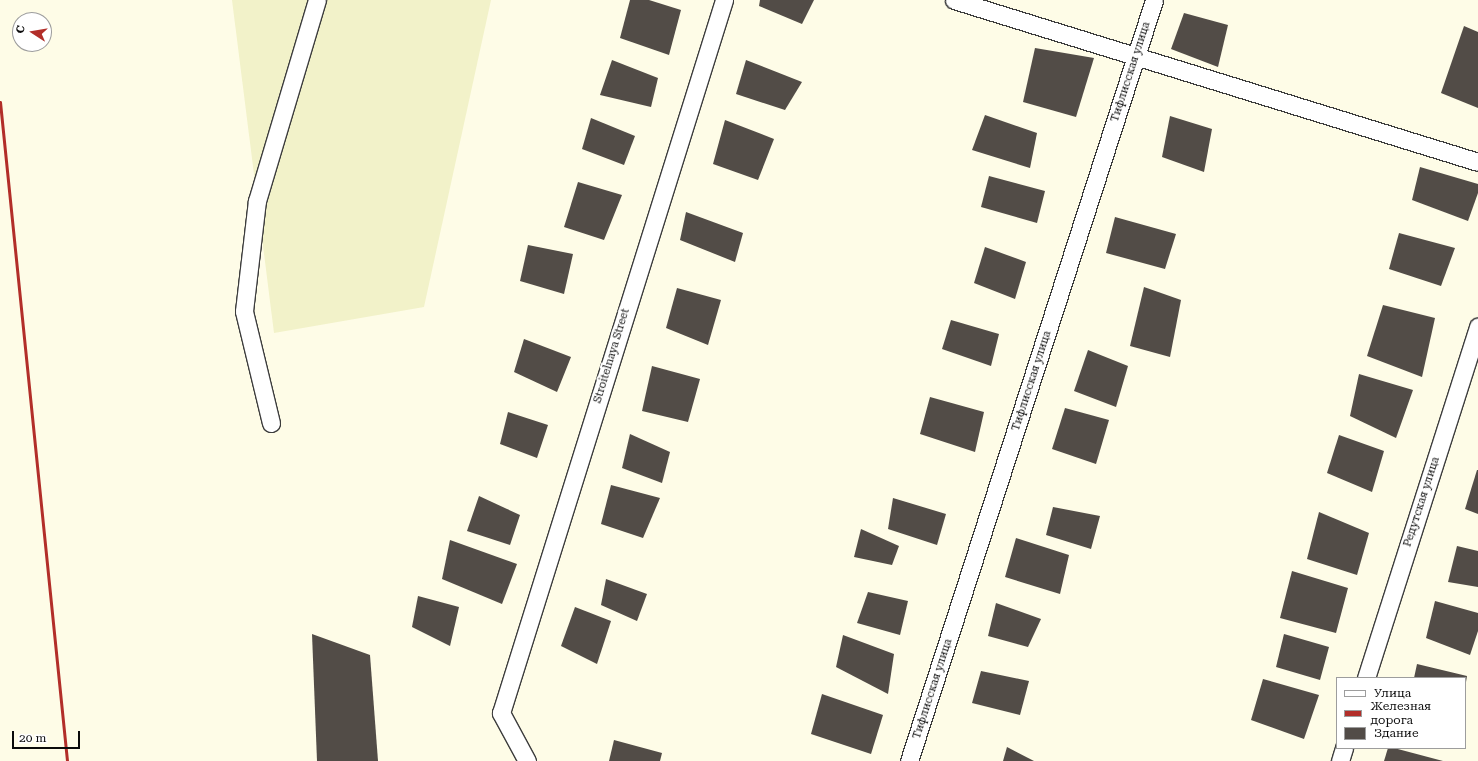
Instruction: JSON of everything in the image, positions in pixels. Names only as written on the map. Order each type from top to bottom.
[{"type":"street","points":[[271,423],[244,311],[257,201],[317,0]]},
{"type":"street","name":"Stroitelnaya Street","points":[[527,761],[501,713],[724,0]]},
{"type":"street","points":[[954,0],[1136,58],[1478,162]]},
{"type":"street","name":"Тифлисская улица","points":[[909,761],[1154,0]]},
{"type":"street","name":"Редутская улица","points":[[1366,677],[1478,326]]},
{"type":"street","points":[[1340,761],[1344,749]]},
{"type":"green space","points":[[232,0],[491,0],[424,307],[274,333]]},
{"type":"building","points":[[630,0],[649,0],[681,10],[669,55],[620,38]]},
{"type":"building","points":[[760,0],[814,0],[802,24],[759,6]]},
{"type":"building","points":[[1184,13],[1228,25],[1218,67],[1171,49]]},
{"type":"building","points":[[1464,26],[1478,32],[1478,108],[1441,93]]},
{"type":"building","points":[[1035,48],[1094,58],[1076,117],[1023,102]]},
{"type":"building","points":[[612,60],[658,78],[651,107],[600,95]]},
{"type":"building","points":[[746,60],[802,82],[785,110],[736,94]]},
{"type":"building","points":[[985,115],[1037,133],[1030,168],[972,150]]},
{"type":"building","points":[[1170,116],[1212,129],[1204,172],[1162,157]]},
{"type":"building","points":[[591,118],[635,136],[624,165],[582,149]]},
{"type":"building","points":[[725,120],[774,139],[758,180],[713,164]]},
{"type":"building","points":[[1420,167],[1478,184],[1478,193],[1468,221],[1412,200]]},
{"type":"building","points":[[989,176],[1045,191],[1037,223],[981,207]]},
{"type":"building","points":[[578,182],[622,195],[604,240],[564,227]]},
{"type":"building","points":[[686,212],[743,233],[735,262],[680,240]]},
{"type":"building","points":[[1115,217],[1176,234],[1165,269],[1106,253]]},
{"type":"building","points":[[1399,233],[1455,248],[1441,286],[1389,269]]},
{"type":"building","points":[[528,245],[573,254],[564,294],[520,281]]},
{"type":"building","points":[[985,247],[1026,262],[1015,299],[974,283]]},
{"type":"building","points":[[1144,287],[1181,300],[1170,357],[1130,346]]},
{"type":"building","points":[[677,288],[721,300],[708,345],[666,328]]},
{"type":"building","points":[[1383,305],[1435,318],[1422,377],[1367,356]]},
{"type":"building","points":[[951,320],[999,334],[991,366],[942,349]]},
{"type":"building","points":[[524,339],[571,357],[557,392],[514,372]]},
{"type":"building","points":[[1088,350],[1128,366],[1116,407],[1074,391]]},
{"type":"building","points":[[652,366],[700,379],[688,422],[642,411]]},
{"type":"building","points":[[1359,374],[1413,390],[1396,438],[1350,416]]},
{"type":"building","points":[[930,397],[984,412],[975,452],[920,434]]},
{"type":"building","points":[[1065,408],[1109,420],[1096,464],[1052,449]]},
{"type":"building","points":[[508,412],[548,425],[537,458],[500,444]]},
{"type":"building","points":[[630,434],[670,452],[662,483],[622,468]]},
{"type":"building","points":[[1339,435],[1384,451],[1372,492],[1327,473]]},
{"type":"building","points":[[1478,470],[1478,514],[1465,509]]},
{"type":"building","points":[[611,485],[660,498],[643,538],[601,524]]},
{"type":"building","points":[[479,496],[520,515],[510,545],[467,531]]},
{"type":"building","points":[[893,498],[946,514],[937,545],[888,529]]},
{"type":"building","points":[[1053,507],[1100,516],[1091,549],[1046,535]]},
{"type":"building","points":[[1319,512],[1369,533],[1357,575],[1307,559]]},
{"type":"building","points":[[861,529],[899,546],[892,565],[854,557]]},
{"type":"building","points":[[1016,538],[1069,555],[1060,594],[1005,577]]},
{"type":"building","points":[[450,540],[517,564],[502,604],[442,579]]},
{"type":"building","points":[[1457,546],[1478,551],[1478,587],[1448,582]]},
{"type":"building","points":[[1292,571],[1348,588],[1336,633],[1280,618]]},
{"type":"building","points":[[606,579],[647,594],[637,621],[601,605]]},
{"type":"building","points":[[868,592],[908,601],[900,635],[857,623]]},
{"type":"building","points":[[418,596],[459,607],[450,646],[412,627]]},
{"type":"building","points":[[1435,601],[1478,613],[1478,631],[1470,655],[1426,638]]},
{"type":"building","points":[[996,603],[1041,619],[1028,647],[988,636]]},
{"type":"building","points":[[575,607],[611,621],[597,664],[561,646]]},
{"type":"building","points":[[312,634],[370,655],[378,761],[317,761]]},
{"type":"building","points":[[1284,634],[1329,647],[1320,680],[1276,667]]},
{"type":"building","points":[[843,635],[894,654],[888,694],[836,667]]},
{"type":"building","points":[[1417,664],[1467,676],[1466,682],[1466,677],[1414,677]]},
{"type":"building","points":[[981,671],[1029,681],[1020,715],[972,703]]},
{"type":"building","points":[[1263,679],[1319,695],[1304,739],[1251,720]]},
{"type":"building","points":[[822,694],[883,715],[871,754],[811,734]]},
{"type":"building","points":[[614,740],[662,753],[660,761],[609,761]]},
{"type":"building","points":[[1007,747],[1034,761],[1003,761]]},
{"type":"building","points":[[1388,749],[1398,749],[1443,761],[1384,761]]},
{"type":"railway","points":[[0,102],[67,761]]}]
